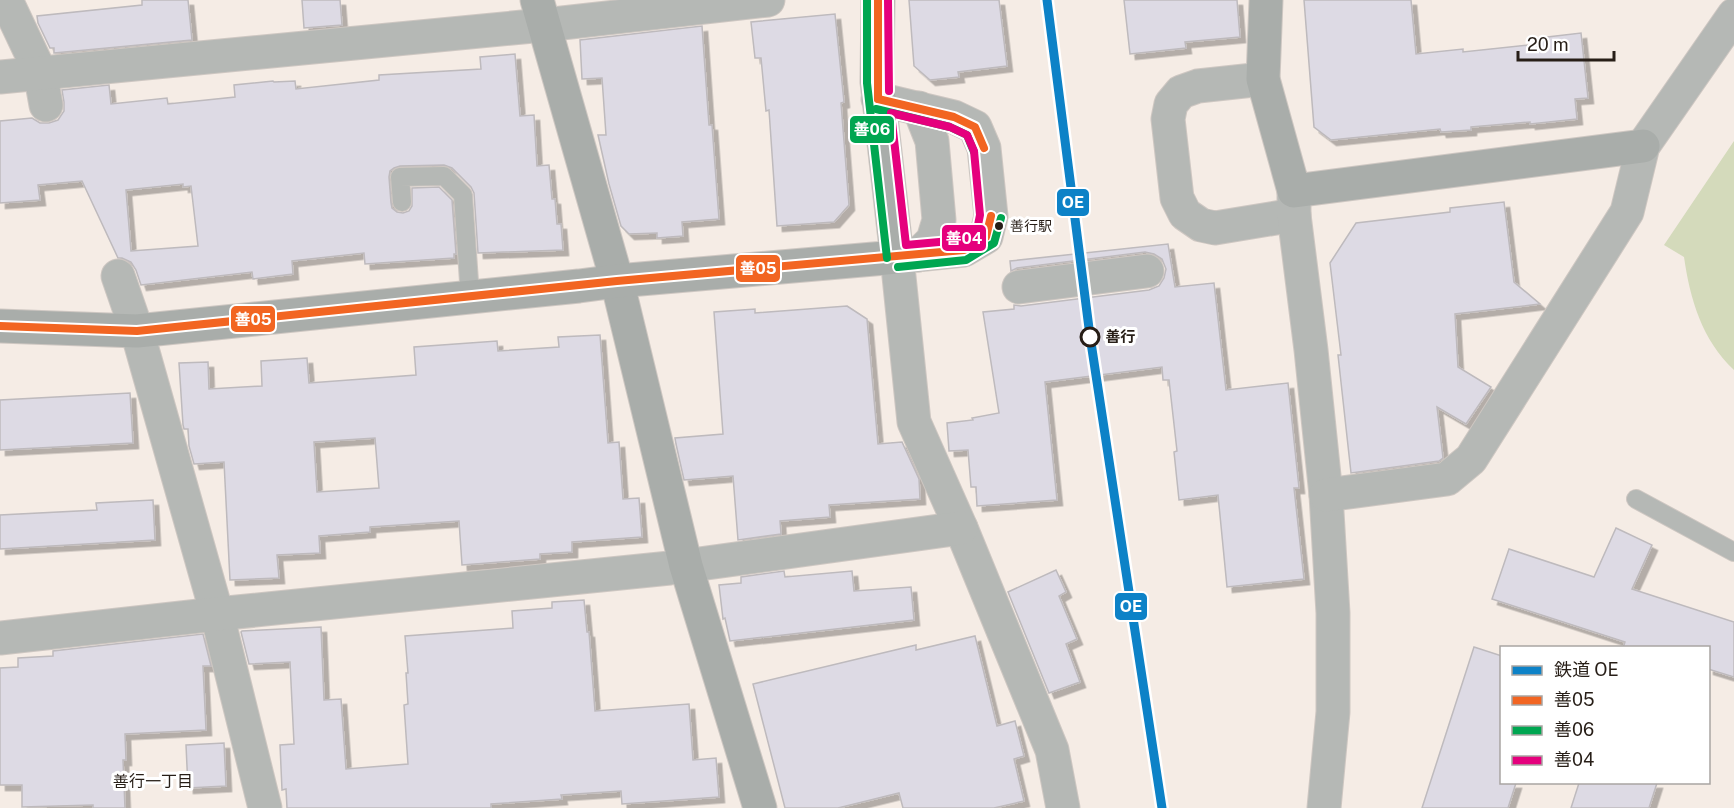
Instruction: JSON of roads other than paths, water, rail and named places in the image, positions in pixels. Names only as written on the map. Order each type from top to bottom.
[{"type":"street","points":[[6,0],[39,72],[46,105]]},
{"type":"street","points":[[0,77],[541,13],[768,0]]},
{"type":"street","points":[[878,0],[878,99],[890,189],[907,256],[914,422],[961,528],[1053,750],[1064,808]]},
{"type":"street","points":[[1266,0],[1263,79],[1294,203],[1326,495],[1334,614],[1333,712],[1324,808]]},
{"type":"street","points":[[541,13],[617,281],[686,566],[760,808]]},
{"type":"street","points":[[1326,495],[1447,479],[1471,459],[1627,212],[1643,146],[1734,15]]},
{"type":"street","points":[[1263,79],[1198,86],[1181,92],[1171,104],[1168,119],[1177,198],[1185,214],[1201,225],[1215,228],[1294,203],[1643,146]]},
{"type":"street","points":[[0,326],[137,331],[617,281],[964,250],[987,237],[991,216],[984,148],[975,127],[954,117],[878,99]]},
{"type":"street","points":[[907,256],[933,240],[939,220],[932,141],[919,108]]},
{"type":"street","points":[[1019,287],[1147,272]]},
{"type":"street","points":[[118,276],[137,331],[217,614],[265,808]]},
{"type":"street","points":[[0,638],[686,566],[961,528]]},
{"type":"lane","points":[[402,202],[400,177],[444,176],[463,195],[470,296]]},
{"type":"lane","points":[[1636,499],[1734,552]]},
{"type":"rail line","name":"OE","points":[[1047,0],[1090,336],[1162,808]]},
{"type":"place","name":"善行駅","points":[[999,226]]},
{"type":"place","name":"善行","points":[[1090,337]]},
{"type":"district","name":"善行一丁目","points":[[153,781]]}]
